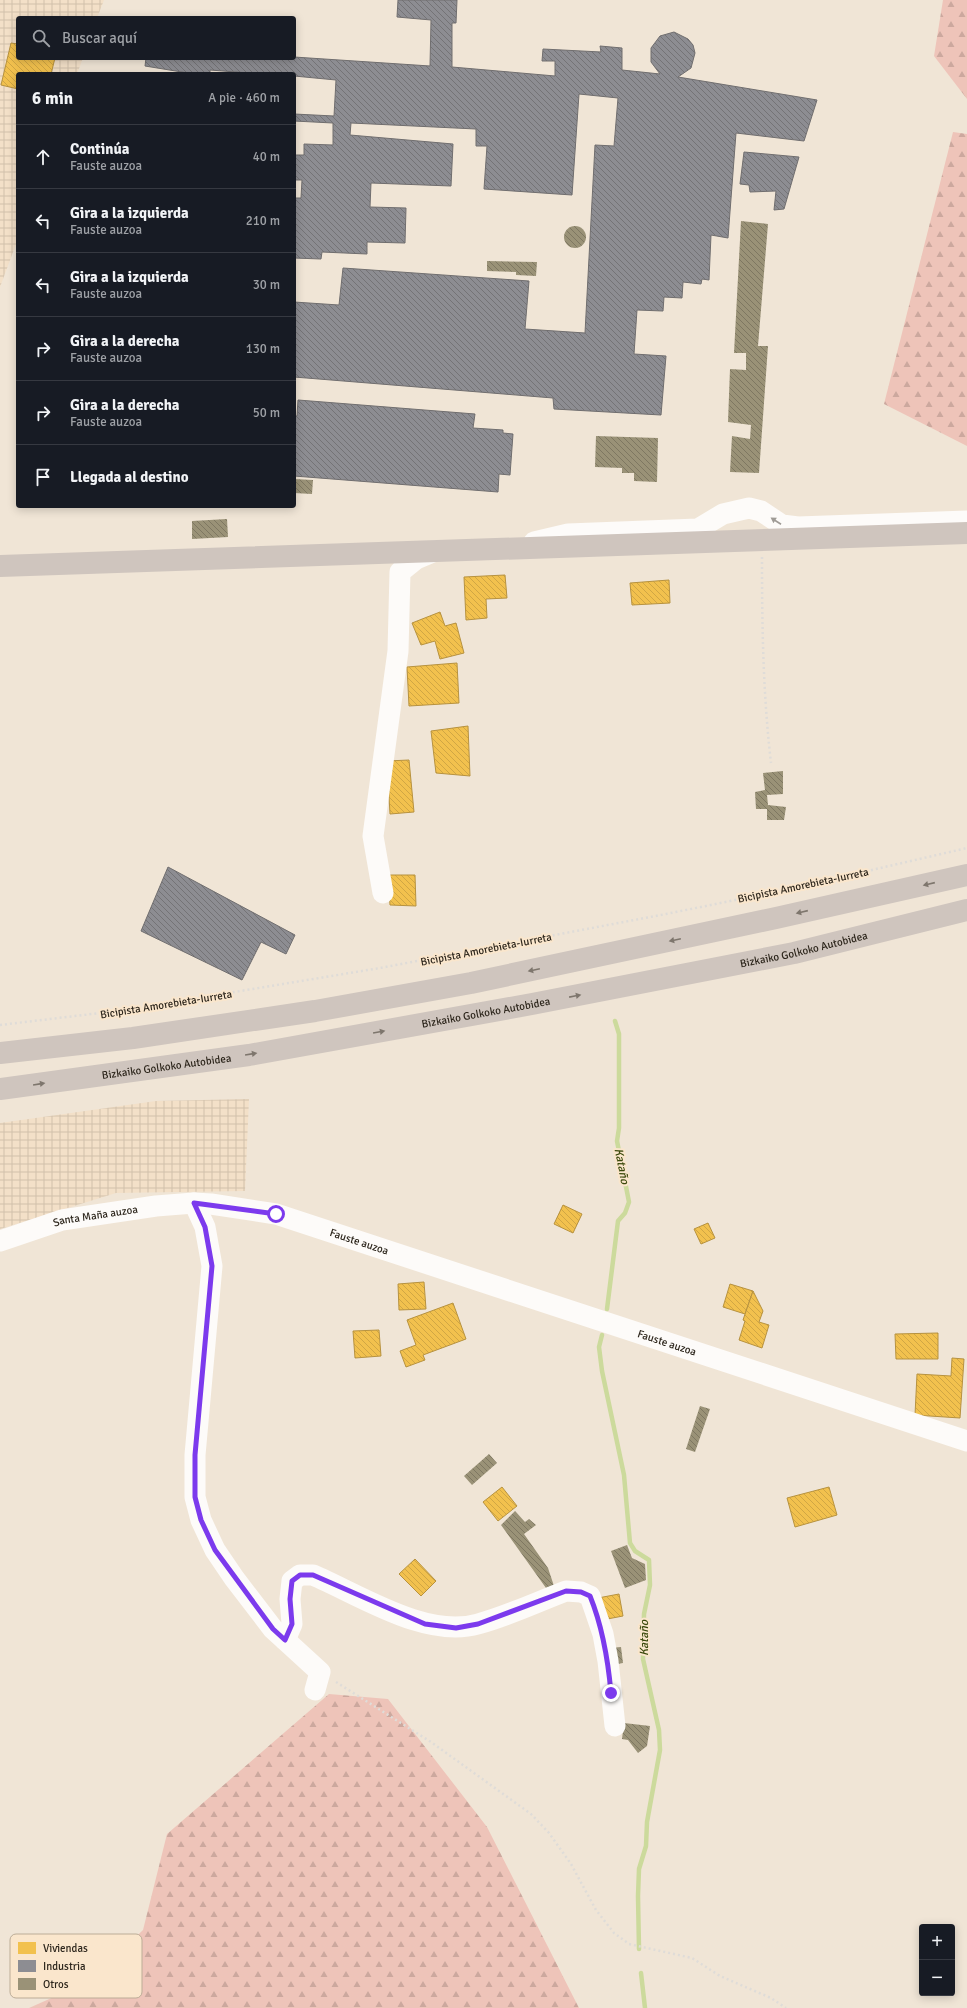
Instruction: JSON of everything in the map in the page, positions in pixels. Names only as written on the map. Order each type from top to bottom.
[{"type":"highway","points":[[0,566],[967,534]]},
{"type":"highway","points":[[0,1053],[133,1038],[299,1013],[471,983],[776,918],[967,875]]},
{"type":"highway","name":"Bizkaiko Golkoko Autobidea","points":[[0,1089],[249,1055],[532,1004],[794,953],[967,910]]},
{"type":"street","points":[[514,548],[531,542],[568,534],[698,529],[723,514],[749,508],[761,511],[782,525],[798,527],[967,521]]},
{"type":"street","points":[[934,534],[967,542]]},
{"type":"street","points":[[400,572],[416,559],[435,551]]},
{"type":"street","points":[[376,553],[391,562],[400,572],[398,651],[373,836],[383,893]]},
{"type":"street","points":[[194,1203],[205,1227],[212,1266],[195,1455],[195,1497],[201,1520],[215,1550],[273,1629],[285,1640],[318,1681]]},
{"type":"street","name":"Santa Maña auzoa","points":[[0,1241],[62,1220],[156,1206],[194,1203]]},
{"type":"street","name":"Fauste auzoa","points":[[194,1203],[276,1214],[967,1441]]},
{"type":"street","points":[[285,1640],[292,1624],[290,1599],[292,1581],[300,1575],[313,1575],[425,1624],[456,1628],[478,1624],[566,1591],[581,1592],[590,1596],[603,1634],[608,1661],[615,1726]]},
{"type":"path","points":[[762,540],[762,642],[765,703],[771,763]]},
{"type":"path","name":"Bicipista Amorebieta-Iurreta","points":[[0,1025],[125,1010],[380,968],[785,890],[967,848]]},
{"type":"path","points":[[318,1681],[431,1742],[531,1814],[549,1833],[562,1852],[596,1910],[614,1933],[629,1944],[692,1958],[720,1976],[771,1998],[786,2008]]},
{"type":"shaded area","points":[[0,0],[104,0],[98,16],[16,16],[16,60],[82,60],[78,72],[16,72],[16,244],[0,287]]},
{"type":"shaded area","points":[[249,1099],[245,1191],[116,1193],[0,1229],[0,1123],[156,1101]]},
{"type":"green space","points":[[943,0],[967,0],[967,99],[934,56]]},
{"type":"green space","points":[[953,132],[967,134],[967,446],[884,404]]},
{"type":"green space","points":[[329,1694],[388,1699],[487,1827],[579,2008],[29,2008],[52,1998],[142,1998],[142,1934],[139,1934],[143,1930],[167,1834]]},
{"type":"building: Viviendas","points":[[11,43],[16,44],[16,60],[54,60],[52,72],[16,72],[16,89],[1,85]]},
{"type":"building: Viviendas","points":[[505,575],[507,598],[486,599],[487,618],[466,620],[464,577]]},
{"type":"building: Viviendas","points":[[669,580],[670,603],[632,605],[630,583]]},
{"type":"building: Viviendas","points":[[440,612],[445,626],[456,623],[464,653],[440,659],[435,641],[421,645],[412,623]]},
{"type":"building: Viviendas","points":[[457,663],[459,703],[409,706],[407,667]]},
{"type":"building: Viviendas","points":[[468,726],[470,776],[436,773],[431,731]]},
{"type":"building: Viviendas","points":[[409,760],[414,812],[390,814],[387,761]]},
{"type":"building: Viviendas","points":[[388,875],[415,875],[416,906],[390,905]]},
{"type":"building: Viviendas","points":[[563,1205],[582,1214],[573,1233],[554,1224]]},
{"type":"building: Viviendas","points":[[708,1223],[715,1238],[701,1244],[694,1229]]},
{"type":"building: Viviendas","points":[[424,1282],[426,1309],[399,1310],[398,1284]]},
{"type":"building: Viviendas","points":[[730,1284],[753,1291],[745,1314],[723,1307]]},
{"type":"building: Viviendas","points":[[753,1291],[763,1311],[759,1322],[769,1325],[762,1348],[739,1340],[745,1321],[743,1320]]},
{"type":"building: Viviendas","points":[[453,1303],[466,1339],[423,1355],[425,1360],[406,1367],[400,1351],[416,1345],[407,1320]]},
{"type":"building: Viviendas","points":[[379,1330],[381,1356],[355,1358],[353,1331]]},
{"type":"building: Viviendas","points":[[938,1333],[938,1359],[896,1359],[895,1334]]},
{"type":"building: Viviendas","points":[[952,1358],[964,1359],[960,1418],[915,1415],[917,1374],[951,1376]]},
{"type":"building: Viviendas","points":[[502,1487],[517,1506],[498,1521],[483,1502]]},
{"type":"building: Viviendas","points":[[829,1487],[837,1515],[795,1527],[787,1498]]},
{"type":"building: Viviendas","points":[[415,1559],[436,1581],[421,1596],[399,1574]]},
{"type":"building: Viviendas","points":[[619,1594],[623,1616],[602,1620],[598,1598]]},
{"type":"building: Industria","points":[[398,0],[457,0],[456,23],[452,23],[452,67],[555,76],[555,61],[542,61],[543,49],[601,52],[600,46],[622,48],[622,70],[660,74],[651,62],[651,48],[660,36],[674,32],[688,39],[693,45],[695,53],[691,68],[678,77],[817,100],[804,141],[736,133],[728,238],[711,235],[709,280],[702,279],[701,284],[683,282],[682,298],[664,297],[663,311],[637,310],[634,354],[666,356],[661,415],[554,409],[553,398],[296,377],[296,302],[339,305],[343,268],[529,281],[525,329],[585,333],[595,145],[614,146],[618,98],[579,94],[572,195],[484,189],[487,146],[476,146],[476,129],[351,123],[350,135],[453,144],[451,186],[371,183],[370,207],[406,208],[405,243],[367,242],[367,254],[322,252],[321,259],[296,258],[296,198],[301,198],[302,180],[296,180],[296,155],[304,155],[304,144],[333,145],[333,123],[296,121],[296,114],[334,116],[336,80],[296,76],[296,72],[236,72],[210,70],[210,72],[182,72],[145,66],[146,60],[296,60],[296,57],[430,66],[431,20],[397,17]]},
{"type":"building: Industria","points":[[744,152],[799,157],[784,209],[774,210],[776,191],[750,192],[749,185],[740,184]]},
{"type":"building: Industria","points":[[298,400],[475,414],[473,428],[503,430],[503,433],[513,434],[510,475],[499,474],[498,492],[296,476]]},
{"type":"building: Industria","points":[[168,867],[295,935],[286,954],[261,942],[242,980],[141,931]]},
{"type":"building: Otros","points":[[741,221],[768,224],[758,346],[768,346],[759,473],[730,472],[732,436],[750,439],[751,425],[728,422],[730,369],[746,370],[746,353],[734,353]]},
{"type":"building: Otros","points":[[575,226],[583,229],[586,237],[583,245],[575,248],[567,245],[564,237],[567,229]]},
{"type":"building: Otros","points":[[487,261],[537,262],[536,276],[516,275],[516,272],[487,271]]},
{"type":"building: Otros","points":[[596,436],[658,438],[657,482],[634,481],[634,473],[622,473],[622,468],[595,467]]},
{"type":"building: Otros","points":[[296,479],[313,480],[312,494],[296,493]]},
{"type":"building: Otros","points":[[227,519],[228,537],[192,539],[192,521]]},
{"type":"building: Otros","points":[[783,771],[783,794],[767,795],[768,805],[786,807],[784,820],[767,820],[767,809],[756,809],[755,792],[765,790],[763,773]]},
{"type":"building: Otros","points":[[700,1406],[710,1409],[695,1452],[686,1449]]},
{"type":"building: Otros","points":[[489,1454],[497,1463],[472,1485],[464,1476]]},
{"type":"building: Otros","points":[[515,1511],[525,1522],[529,1519],[536,1525],[524,1534],[548,1568],[554,1586],[546,1588],[501,1525]]},
{"type":"building: Otros","points":[[627,1545],[632,1558],[645,1564],[646,1580],[625,1588],[611,1551]]},
{"type":"building: Otros","points":[[621,1647],[623,1663],[612,1665],[609,1648]]},
{"type":"building: Otros","points":[[624,1723],[650,1726],[647,1746],[638,1753],[628,1740],[622,1739]]},
{"type":"waterway","name":"Kataño","points":[[607,1309],[618,1221],[625,1213],[629,1202],[617,1141],[619,1128],[619,1034],[615,1021]]},
{"type":"waterway","name":"Kataño","points":[[602,1335],[599,1347],[602,1371],[624,1475],[630,1543],[635,1551],[649,1560],[650,1585],[644,1614],[643,1659],[659,1730],[660,1750],[647,1822],[646,1846],[639,1869],[639,1949]]},
{"type":"waterway","name":"Kataño","points":[[641,1973],[645,2008]]},
{"type":"route","points":[[276,1214],[212,1204],[194,1203],[205,1227],[212,1266],[195,1455],[195,1497],[201,1520],[215,1550],[234,1578],[273,1629],[285,1640],[292,1624],[290,1599],[292,1581],[300,1575],[313,1575],[334,1583],[384,1607],[425,1624],[456,1628],[478,1624],[566,1591],[581,1592],[590,1596],[596,1609],[608,1661],[611,1693]]}]
